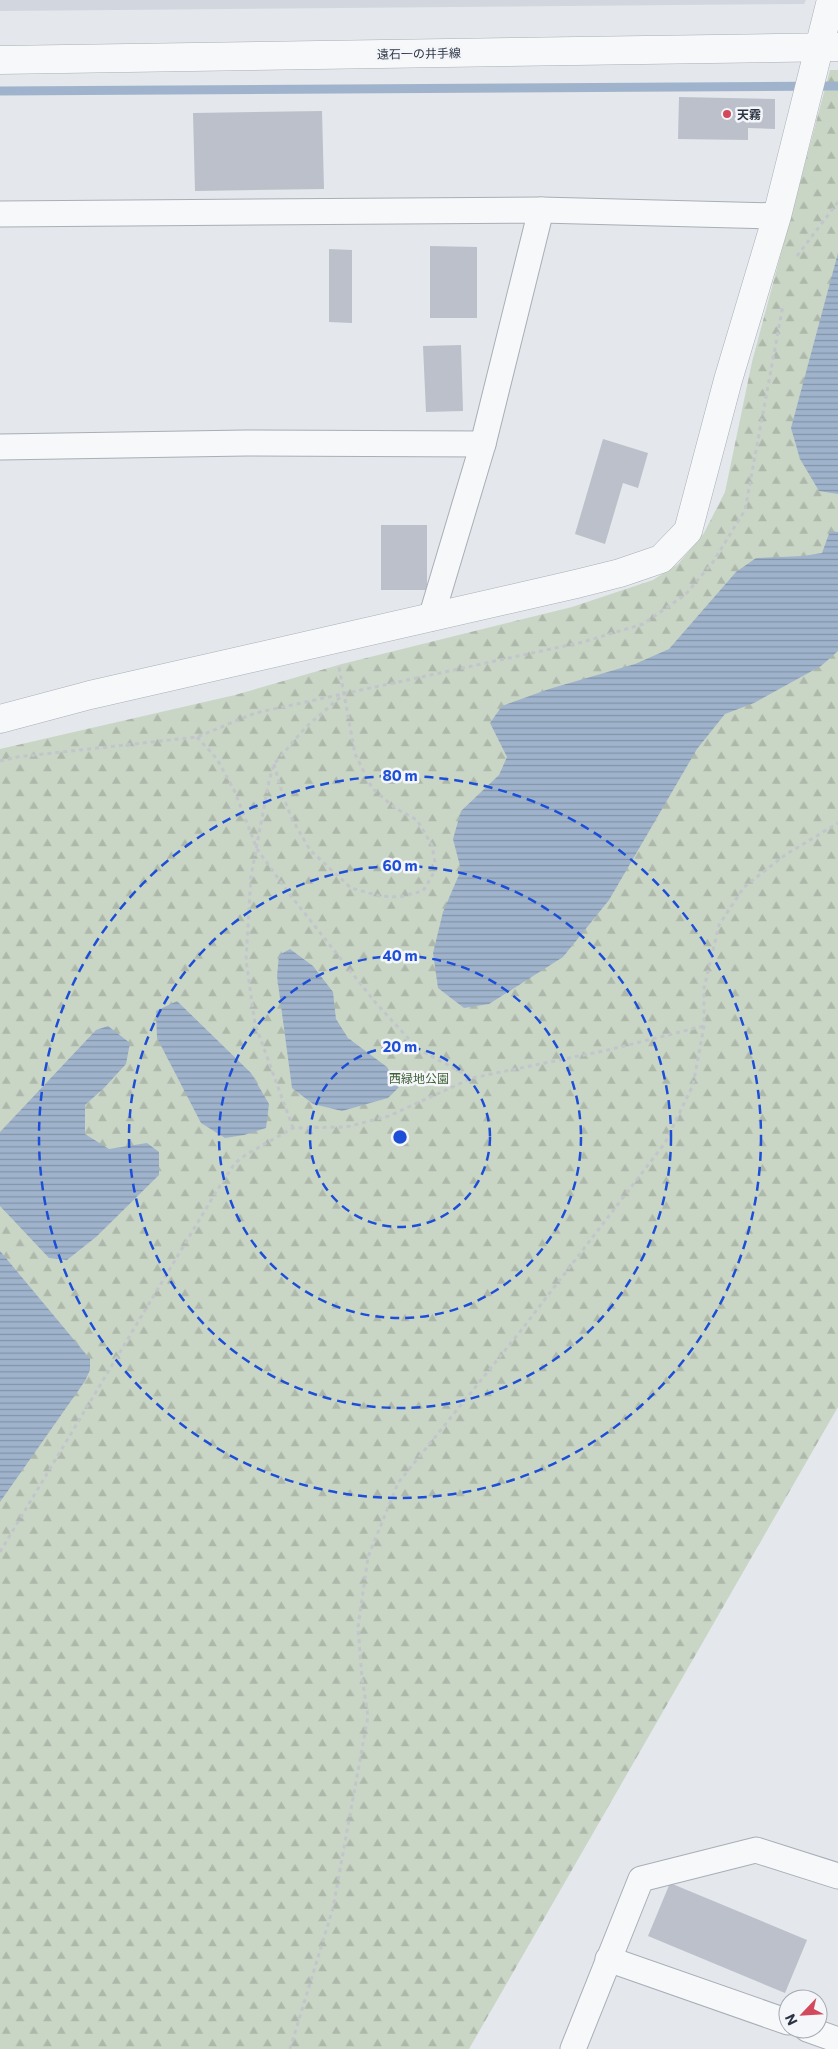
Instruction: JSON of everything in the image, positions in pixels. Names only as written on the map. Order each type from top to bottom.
[{"type":"street","points":[[0,719],[90,695],[620,573],[661,559],[688,530],[728,380],[829,47],[831,0]]},
{"type":"street","name":"遠石一の井手線","points":[[0,60],[829,47]]},
{"type":"street","points":[[0,214],[541,210],[777,216]]},
{"type":"street","points":[[431,618],[483,444],[541,210]]},
{"type":"street","points":[[0,447],[246,443],[483,444]]},
{"type":"street","points":[[573,2049],[641,1879],[756,1850],[838,1876]]},
{"type":"street","points":[[608,1958],[778,2018]]},
{"type":"path","points":[[792,264],[838,202]]},
{"type":"path","points":[[0,761],[17,757],[197,738],[255,712],[583,642],[643,624],[685,595],[713,562],[745,510],[784,303]]},
{"type":"path","points":[[274,764],[292,819],[310,850],[350,888],[380,896],[399,897],[423,890],[436,869],[432,845],[417,820],[394,808],[372,788],[355,754],[344,694]]},
{"type":"path","points":[[292,1128],[255,1024],[246,960],[251,876],[274,764],[306,727],[344,694]]},
{"type":"path","points":[[197,738],[217,759],[235,792],[257,849],[291,896],[375,1002],[418,1049],[472,1078]]},
{"type":"path","points":[[290,2049],[333,1908],[368,1716],[362,1678],[358,1627],[368,1557],[398,1483],[525,1325],[665,1143],[693,1085],[704,1026],[704,988],[719,925],[744,887],[785,855],[838,824]]},
{"type":"path","points":[[0,1552],[235,1163],[247,1154],[292,1128],[346,1126],[388,1116],[472,1078],[608,1050],[704,1026]]},
{"type":"shaded area","points":[[0,0],[806,0],[804,4],[0,11]]},
{"type":"green space","name":"西緑地公園","points":[[830,70],[838,70],[838,1407],[469,2049],[0,2049],[0,749],[235,695],[342,664],[572,607],[653,580],[678,564],[704,533],[725,492],[752,362]]},
{"type":"water","points":[[838,253],[838,494],[819,491],[800,459],[791,428]]},
{"type":"water","points":[[830,531],[838,532],[838,651],[821,666],[754,703],[725,714],[697,749],[609,900],[563,957],[489,1004],[464,1008],[438,988],[433,953],[443,912],[461,870],[453,839],[461,811],[499,775],[507,757],[490,723],[502,706],[549,689],[635,664],[669,649],[736,572],[756,558],[803,556],[822,553]]},
{"type":"water","points":[[290,949],[313,966],[333,992],[336,1019],[348,1038],[387,1067],[399,1087],[388,1098],[342,1111],[313,1104],[292,1088],[277,976],[279,955]]},
{"type":"water","points":[[177,1001],[251,1073],[269,1104],[266,1128],[244,1135],[225,1138],[201,1123],[157,1038],[156,1011]]},
{"type":"water","points":[[108,1026],[130,1043],[126,1064],[85,1105],[85,1134],[109,1149],[147,1143],[159,1152],[159,1175],[96,1237],[67,1260],[49,1258],[0,1206],[0,1132],[96,1030]]},
{"type":"water","points":[[0,1251],[90,1359],[90,1370],[85,1381],[0,1502]]},
{"type":"building","name":"天霧","points":[[679,97],[775,99],[775,129],[748,128],[748,140],[678,139]]},
{"type":"building","points":[[322,111],[324,189],[195,191],[193,113]]},
{"type":"building","points":[[430,246],[477,247],[477,318],[430,318]]},
{"type":"building","points":[[329,249],[352,250],[352,323],[329,322]]},
{"type":"building","points":[[461,345],[463,411],[426,412],[423,346]]},
{"type":"building","points":[[603,439],[648,453],[638,488],[623,483],[605,544],[575,534]]},
{"type":"building","points":[[381,525],[427,525],[427,590],[381,590]]},
{"type":"building","points":[[670,1883],[807,1940],[787,1989],[778,1990],[648,1936]]},
{"type":"waterway","points":[[0,91],[838,86]]},
{"type":"place","name":"天霧","points":[[727,114]]}]
